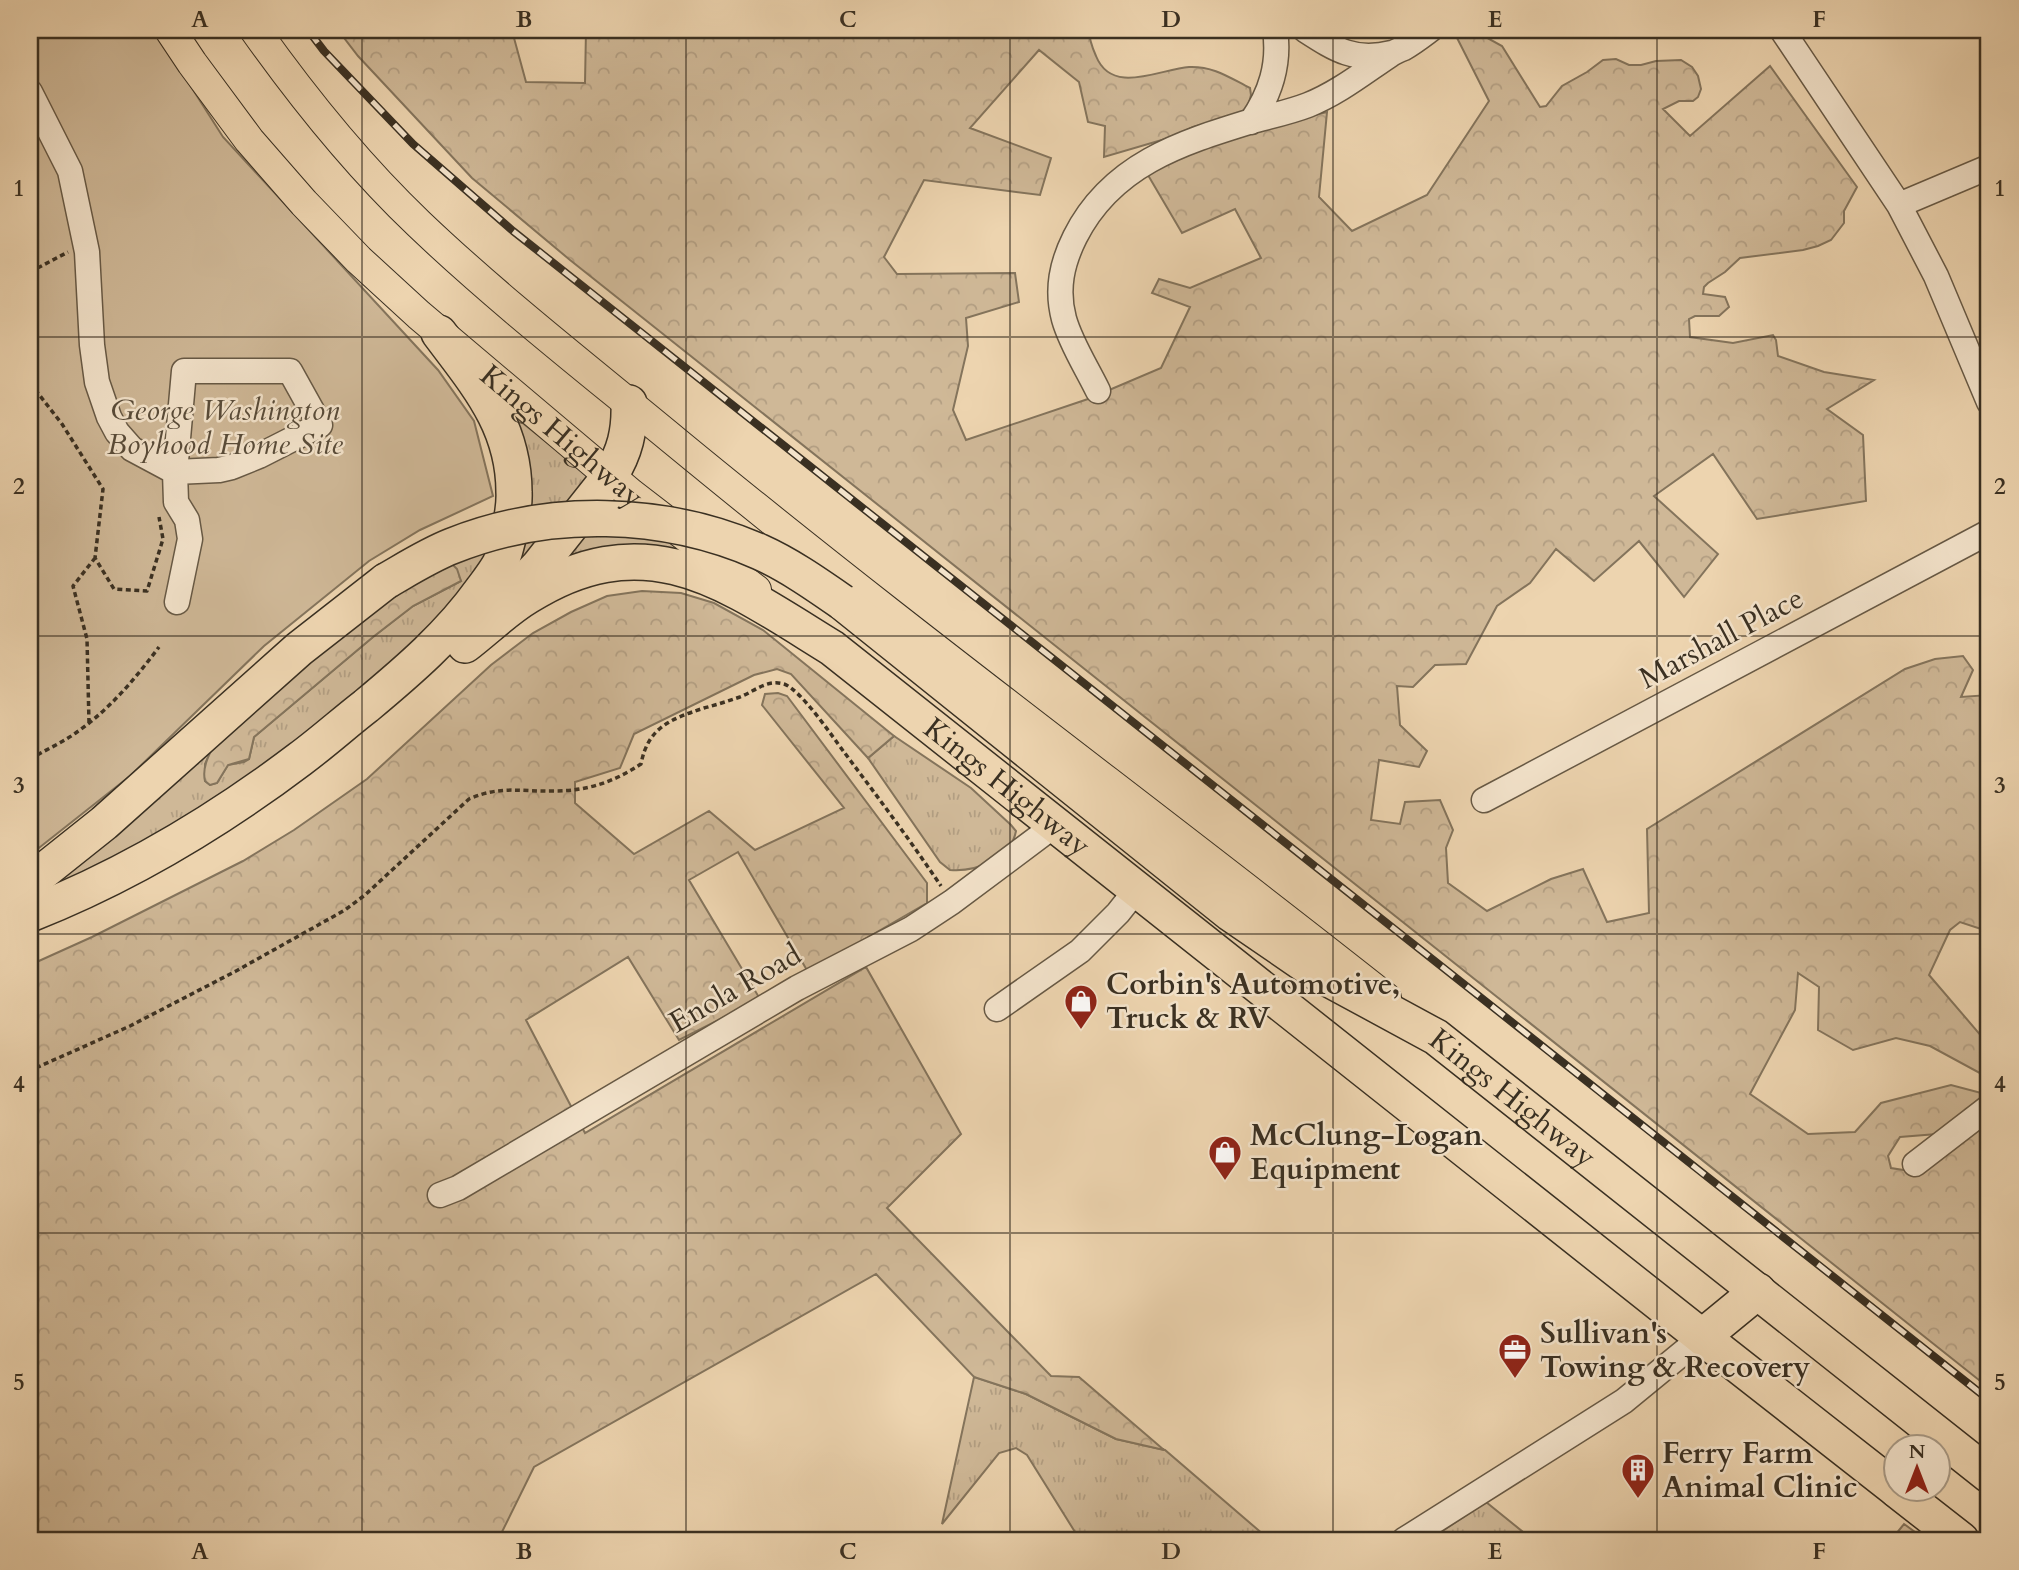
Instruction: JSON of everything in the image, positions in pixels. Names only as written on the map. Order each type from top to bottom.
[{"type":"highway","points":[[30,914],[110,877],[183,837],[250,795],[301,758],[407,672],[441,640],[472,604],[499,566],[505,550],[515,495],[507,440],[481,390],[439,333]]},
{"type":"highway","points":[[30,936],[121,895],[188,858],[253,817],[396,709],[465,645],[538,567],[610,476],[626,443],[629,403]]},
{"type":"highway","points":[[30,882],[104,823],[299,649],[386,581],[419,562],[450,546],[488,533],[539,522],[607,519],[670,525],[727,539],[761,553],[788,566],[842,602],[1230,913],[1316,972],[1436,1037]]},
{"type":"highway","points":[[465,645],[527,596],[561,579],[608,563],[634,561],[685,569],[713,580],[751,598],[832,648]]},
{"type":"highway","name":"Kings Highway","points":[[832,648],[1882,1477]]},
{"type":"highway","name":"Kings Highway","points":[[1436,1037],[1989,1475]]},
{"type":"highway","points":[[1702,1337],[1758,1292]]},
{"type":"highway","name":"Kings Highway","points":[[1916,1504],[1961,1540]]},
{"type":"main road","name":"Kings Highway","points":[[170,30],[232,119],[304,203],[359,260],[439,333],[610,476],[832,648]]},
{"type":"main road","name":"Kings Highway","points":[[255,30],[291,81],[352,153],[417,222],[543,333],[773,522],[1436,1037]]},
{"type":"street","points":[[1251,121],[1261,108],[1276,65],[1275,30]]},
{"type":"street","points":[[1305,30],[1332,48],[1349,54],[1377,57],[1406,47],[1430,30]]},
{"type":"street","points":[[1785,31],[1899,205],[1936,276],[1989,402]]},
{"type":"street","points":[[1098,391],[1063,317],[1060,297],[1066,256],[1083,222],[1099,200],[1129,172],[1164,153],[1201,137],[1326,97],[1357,79],[1392,53]]},
{"type":"street","points":[[30,92],[70,171],[85,243],[97,382],[117,432],[132,449],[175,472],[232,467],[320,425],[290,371],[184,371],[175,472],[176,502],[187,520],[190,539],[177,602]]},
{"type":"street","points":[[1899,205],[1989,167]]},
{"type":"street","name":"Marshall Place","points":[[1484,800],[1989,532]]},
{"type":"street","name":"Enola Road","points":[[440,1195],[458,1188],[797,988],[911,929],[952,902],[1055,824]]},
{"type":"street","points":[[997,1009],[1080,951],[1118,913],[1137,889]]},
{"type":"street","points":[[1915,1164],[1989,1107]]},
{"type":"street","points":[[1404,1540],[1624,1401],[1702,1337]]},
{"type":"path","points":[[30,272],[85,243]]},
{"type":"path","points":[[30,383],[62,424],[103,489],[95,558],[73,586],[88,639],[89,723]]},
{"type":"path","points":[[95,558],[114,589],[147,591],[163,539],[159,515]]},
{"type":"path","points":[[30,759],[76,733],[108,708],[159,647]]},
{"type":"path","points":[[30,1073],[130,1026],[345,910],[469,800],[485,792],[502,789],[557,792],[608,783],[641,764],[644,749],[651,736],[661,727],[693,712],[742,696],[763,685],[785,684],[793,689],[908,837],[952,902]]},
{"type":"green space","name":"George Washington Boyhood Home Site","points":[[30,30],[155,30],[223,137],[438,370],[474,421],[493,496],[420,530],[369,561],[264,646],[130,776],[30,855]]},
{"type":"green space","points":[[338,30],[519,30],[514,38],[526,82],[585,83],[586,30],[1089,30],[1096,56],[1103,68],[1113,75],[1138,77],[1198,67],[1221,73],[1250,88],[1249,103],[1236,116],[1193,127],[1172,137],[1104,157],[1105,126],[1088,122],[1079,82],[1039,50],[970,128],[1051,158],[1040,195],[924,180],[884,257],[897,274],[1015,273],[1019,302],[966,318],[968,346],[953,410],[966,440],[1088,399],[1161,368],[1190,307],[1152,293],[1159,279],[1190,288],[1261,258],[1235,209],[1182,233],[1145,170],[1220,138],[1327,112],[1319,197],[1352,231],[1427,195],[1489,101],[1453,30],[1473,30],[1502,46],[1540,107],[1546,106],[1562,86],[1603,60],[1616,59],[1629,65],[1641,65],[1656,61],[1681,60],[1692,67],[1698,76],[1701,89],[1693,101],[1679,101],[1663,109],[1690,136],[1770,66],[1857,187],[1844,211],[1844,223],[1831,240],[1803,250],[1740,258],[1708,283],[1703,294],[1725,297],[1729,307],[1719,316],[1695,316],[1689,319],[1690,337],[1733,343],[1773,335],[1778,356],[1824,372],[1874,380],[1827,409],[1863,435],[1866,501],[1757,519],[1713,454],[1654,496],[1718,554],[1684,597],[1639,541],[1594,581],[1556,549],[1530,583],[1497,606],[1466,664],[1435,665],[1413,687],[1397,686],[1400,725],[1427,751],[1419,767],[1379,760],[1371,820],[1400,824],[1405,802],[1440,800],[1453,830],[1446,848],[1448,883],[1487,911],[1551,879],[1583,869],[1607,922],[1649,913],[1647,829],[1905,669],[1935,659],[1963,656],[1973,670],[1961,697],[1989,695],[1989,928],[1981,929],[1960,922],[1950,930],[1929,975],[1989,1045],[1989,1078],[1930,1046],[1896,1038],[1853,1050],[1818,1030],[1819,987],[1798,973],[1795,1010],[1750,1094],[1808,1134],[1855,1132],[1881,1103],[1951,1085],[1985,1094],[1937,1134],[1900,1137],[1888,1156],[1891,1168],[1916,1172],[1989,1117],[1989,1388],[570,260],[472,178],[358,56]]},
{"type":"green space","points":[[510,413],[594,480],[532,554],[501,575]]},
{"type":"green space","points":[[616,498],[687,556],[551,569],[603,503]]},
{"type":"green space","points":[[490,548],[441,622],[308,735],[165,832],[30,899],[219,734],[205,764],[205,781],[210,785],[217,783],[228,765],[249,759],[254,737],[373,637],[413,606],[461,581],[451,563]]},
{"type":"green space","points":[[451,563],[457,569],[461,581],[413,606],[373,637],[254,737],[249,759],[228,765],[217,783],[210,785],[205,781],[206,763],[219,734],[393,591]]},
{"type":"green space","points":[[642,591],[681,593],[714,603],[763,630],[894,736],[868,758],[791,674],[777,669],[754,675],[634,734],[620,768],[575,782],[575,803],[634,854],[709,811],[755,850],[844,808],[762,705],[765,694],[778,693],[787,696],[927,883],[927,903],[808,972],[738,852],[689,880],[760,999],[679,1040],[628,957],[526,1020],[585,1133],[866,967],[961,1134],[887,1208],[1051,1376],[1079,1377],[1164,1450],[1116,1439],[1026,1394],[974,1377],[876,1274],[534,1467],[498,1540],[30,1540],[30,965],[243,861],[294,830],[367,779],[491,665],[533,633],[607,596]]},
{"type":"green space","points":[[894,736],[971,788],[1011,825],[1016,831],[1013,841],[1000,856],[971,869],[950,870],[940,862],[868,758]]},
{"type":"green space","points":[[974,1377],[1026,1394],[1116,1439],[1165,1450],[1264,1535],[1253,1540],[1080,1540],[1027,1455],[1016,1448],[999,1453],[942,1524]]},
{"type":"green space","points":[[1486,1502],[1533,1540],[1429,1540]]},
{"type":"green space","points":[[1904,1524],[1926,1540],[1891,1540]]},
{"type":"railway","points":[[308,30],[324,51],[413,144],[513,231],[1989,1400]]},
{"type":"place","name":"Corbin's Automotive, Truck & RV","points":[[1081,1031]]},
{"type":"place","name":"McClung-Logan Equipment","points":[[1225,1182]]},
{"type":"place","name":"Sullivan's Towing & Recovery","points":[[1515,1380]]},
{"type":"place","name":"Ferry Farm Animal Clinic","points":[[1638,1500]]}]
